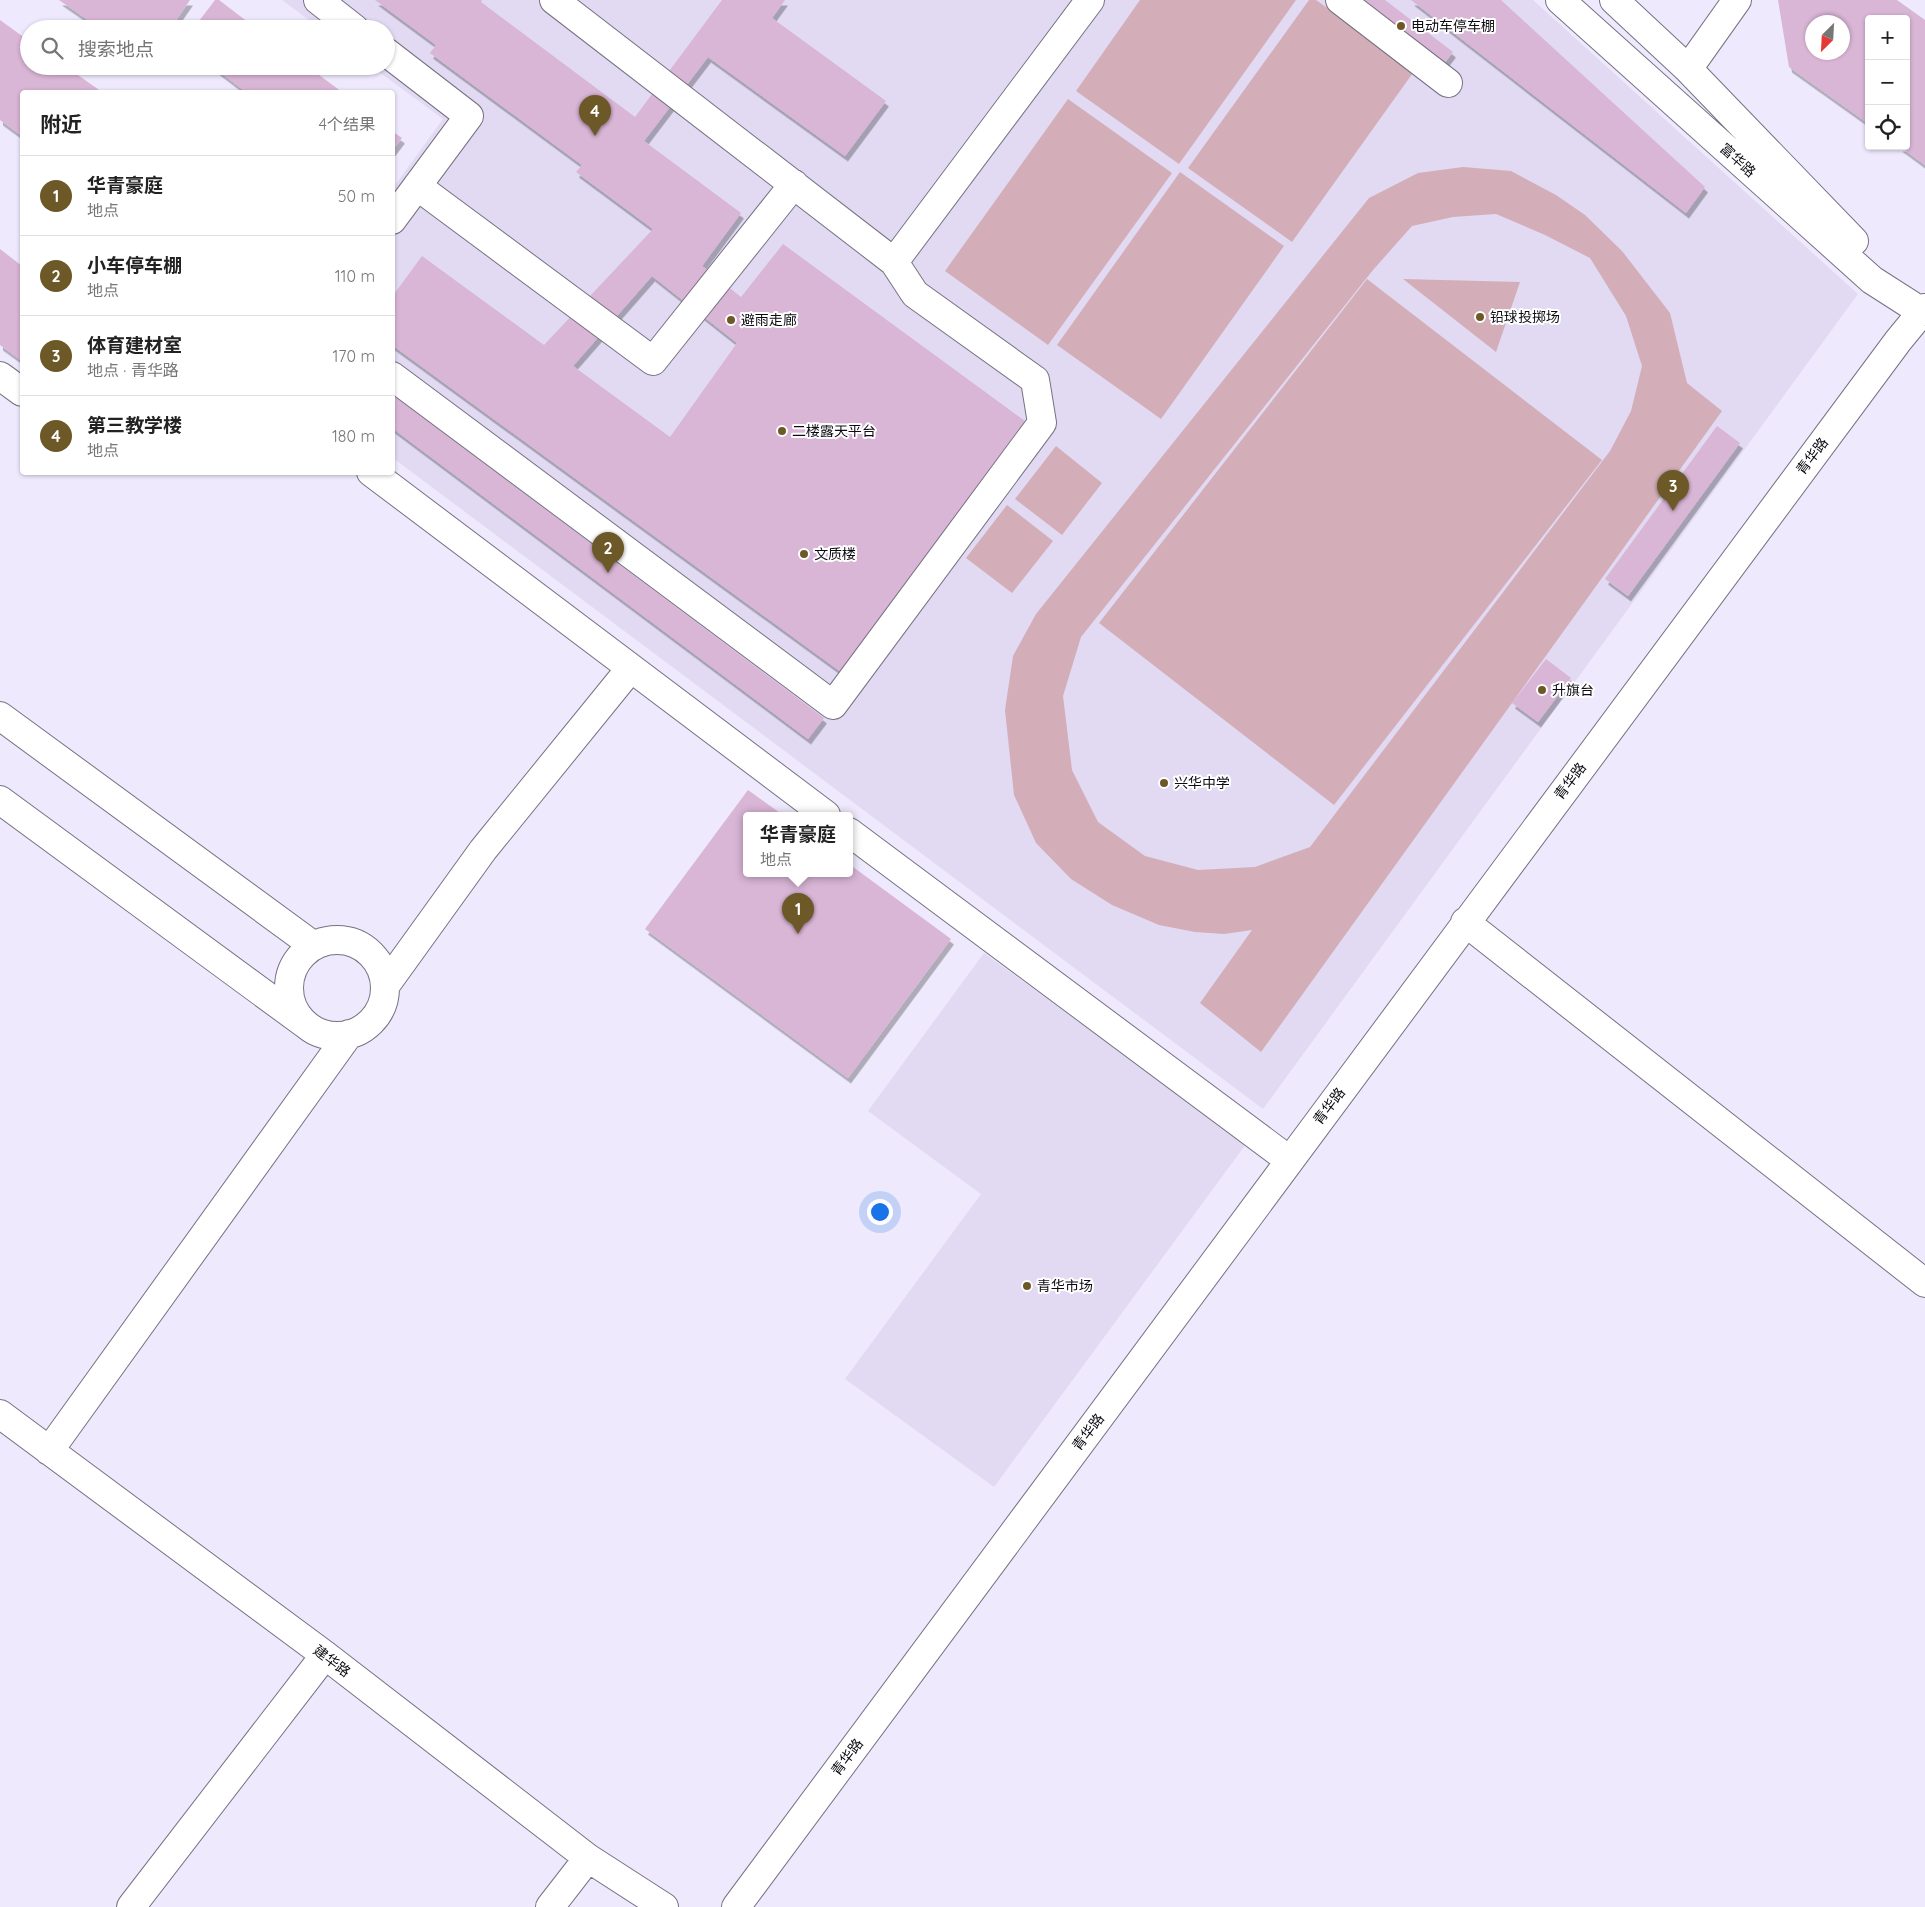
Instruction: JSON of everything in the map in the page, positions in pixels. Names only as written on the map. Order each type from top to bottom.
[{"type":"street","points":[[318,0],[344,20]]},
{"type":"street","points":[[395,378],[833,705],[1042,423],[1036,380],[915,294],[894,262],[554,0]]},
{"type":"street","points":[[894,262],[1090,0]]},
{"type":"street","points":[[1340,0],[1448,83]]},
{"type":"street","name":"富华路","points":[[1560,0],[1872,280],[1924,311]]},
{"type":"street","name":"富华路","points":[[1614,0],[1688,69],[1924,311]]},
{"type":"street","points":[[1688,69],[1737,0]]},
{"type":"street","points":[[395,59],[469,116],[395,216]]},
{"type":"street","points":[[418,186],[654,361],[794,184]]},
{"type":"street","name":"青华路","points":[[736,1907],[1892,349],[1924,311]]},
{"type":"street","points":[[375,475],[822,812]]},
{"type":"street","points":[[385,986],[484,850],[630,669]]},
{"type":"street","points":[[0,716],[314,946]]},
{"type":"street","points":[[0,800],[305,1024],[318,1032],[333,1036],[349,1034],[364,1028],[376,1017],[383,1002],[385,986],[382,970],[373,956],[360,946],[345,940],[329,940],[314,946],[302,955],[294,968],[289,982],[290,998],[296,1012],[305,1024]]},
{"type":"street","points":[[853,835],[1289,1160]]},
{"type":"street","points":[[1466,922],[1925,1283]]},
{"type":"street","points":[[49,1451],[349,1034]]},
{"type":"street","name":"建华路","points":[[0,1414],[326,1655],[588,1858],[664,1907]]},
{"type":"street","points":[[131,1907],[326,1655]]},
{"type":"street","points":[[550,1907],[588,1858]]},
{"type":"shaded area","name":"兴华中学","points":[[282,0],[1533,0],[1858,294],[1263,1109],[395,459],[395,185],[443,119],[383,75],[395,75],[395,20],[309,20]]},
{"type":"shaded area","points":[[1140,0],[1296,0],[1179,164],[1076,91]]},
{"type":"shaded area","points":[[1309,0],[1316,0],[1415,70],[1292,242],[1188,168]]},
{"type":"shaded area","points":[[1068,99],[1172,173],[1048,345],[945,271]]},
{"type":"shaded area","points":[[1463,167],[1511,171],[1556,195],[1585,215],[1622,251],[1670,313],[1687,383],[1722,411],[1261,1052],[1200,1003],[1252,930],[1224,934],[1195,932],[1159,925],[1112,905],[1071,879],[1036,843],[1014,795],[1005,710],[1013,656],[1036,614],[1369,198],[1418,173]],"holes":[[[1496,214],[1545,235],[1590,258],[1626,316],[1642,366],[1631,411],[1610,451],[1310,847],[1255,867],[1198,870],[1145,856],[1098,822],[1072,770],[1063,696],[1081,637],[1373,270],[1412,226],[1453,217]]]},
{"type":"shaded area","points":[[1180,172],[1284,246],[1161,419],[1057,345]]},
{"type":"shaded area","points":[[1367,279],[1602,460],[1334,805],[1099,623]]},
{"type":"shaded area","name":"铅球投掷场","points":[[1403,279],[1520,282],[1496,352]]},
{"type":"shaded area","points":[[1056,446],[1102,483],[1062,535],[1015,499]]},
{"type":"shaded area","points":[[1007,505],[1053,541],[1012,593],[966,558]]},
{"type":"shaded area","name":"青华市场","points":[[984,953],[1246,1144],[994,1487],[845,1379],[981,1194],[868,1111]]},
{"type":"building","points":[[59,0],[190,0],[176,20],[88,20]]},
{"type":"building","points":[[215,0],[219,0],[245,20],[200,20]]},
{"type":"building","name":"文质楼","points":[[375,0],[482,0],[481,2],[635,117],[722,0],[785,0],[772,18],[886,101],[845,156],[708,57],[644,141],[741,213],[702,266],[741,297],[783,244],[1025,421],[841,672],[395,347],[395,293],[422,256],[544,345],[653,229],[576,172],[582,165],[430,53],[436,45]],"holes":[[[652,276],[737,343],[670,437],[573,366]]]},
{"type":"building","name":"电动车停车棚","points":[[1349,0],[1385,0],[1453,52],[1440,69]]},
{"type":"building","points":[[1411,0],[1501,0],[1705,187],[1686,213]]},
{"type":"building","points":[[1778,0],[1897,0],[1925,20],[1925,165],[1904,150],[1910,150],[1910,15],[1865,15],[1865,121],[1789,67]]},
{"type":"building","points":[[0,20],[20,34],[20,75],[78,75],[99,90],[20,90],[20,135],[0,120]]},
{"type":"building","points":[[224,75],[319,75],[339,90],[243,90]]},
{"type":"building","points":[[395,133],[402,138],[395,147]]},
{"type":"building","points":[[0,249],[20,264],[20,360],[0,345]]},
{"type":"building","points":[[395,396],[824,718],[808,739],[395,430]]},
{"type":"building","points":[[1717,426],[1740,443],[1628,596],[1605,579]]},
{"type":"building","name":"升旗台","points":[[1546,659],[1571,678],[1538,722],[1512,703]]},
{"type":"building","points":[[748,790],[779,812],[743,812],[743,877],[853,877],[853,867],[951,939],[848,1078],[645,929]]},
{"type":"place","name":"电动车停车棚","points":[[1401,26]]},
{"type":"place","name":"第三教学楼","points":[[595,136]]},
{"type":"place","name":"铅球投掷场","points":[[1480,317]]},
{"type":"place","name":"避雨走廊","points":[[731,320]]},
{"type":"place","name":"二楼露天平台","points":[[782,431]]},
{"type":"place","name":"体育建材室","points":[[1673,511]]},
{"type":"place","name":"文质楼","points":[[804,554]]},
{"type":"place","name":"小车停车棚","points":[[608,573]]},
{"type":"place","name":"升旗台","points":[[1542,690]]},
{"type":"place","name":"兴华中学","points":[[1164,783]]},
{"type":"place","name":"华青豪庭","points":[[798,934]]},
{"type":"place","name":"青华市场","points":[[1027,1286]]}]
